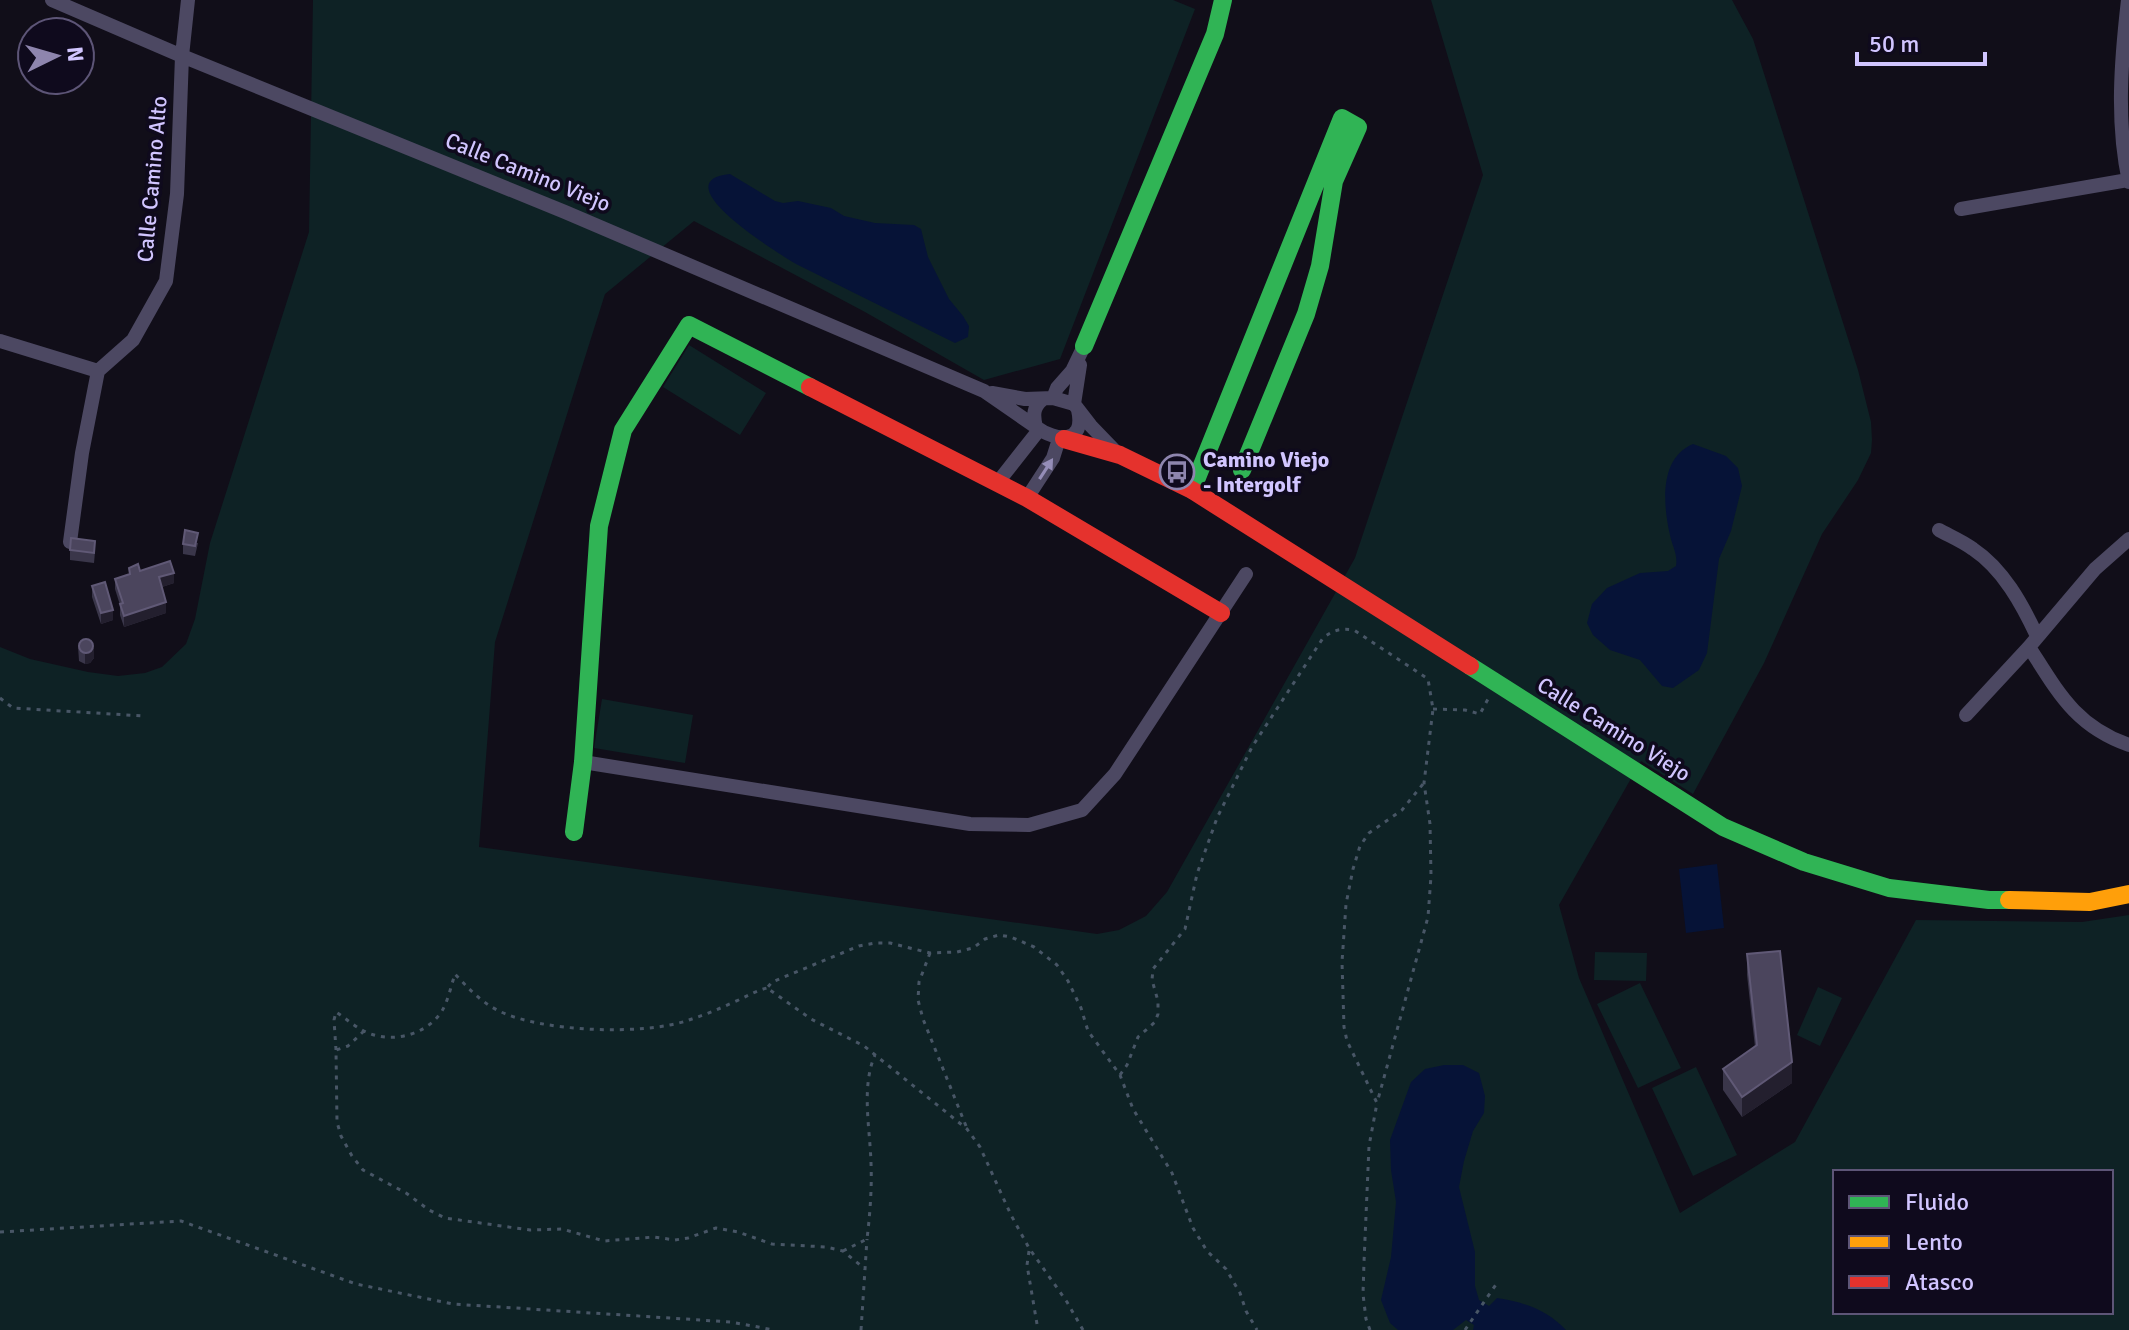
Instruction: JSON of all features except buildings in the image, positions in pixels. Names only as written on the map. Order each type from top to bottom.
[{"type":"street","name":"Calle Camino Viejo","points":[[52,0],[565,212],[984,391],[1037,428]]},
{"type":"street","name":"Calle Camino Alto","points":[[98,371],[133,340],[166,281],[177,194],[182,56],[188,0]]},
{"type":"street","points":[[1084,346],[1076,407],[1080,418],[1077,429],[1072,435],[1061,439],[1048,436],[1037,428],[1033,417],[1036,405],[1048,399],[1072,371],[1084,346],[1215,34],[1223,0]]},
{"type":"street","points":[[1961,209],[2129,181],[2122,138],[2121,66],[2128,0]]},
{"type":"street","points":[[1192,490],[1342,118],[1358,127],[1334,181],[1320,266],[1310,302],[1242,470]]},
{"type":"street","points":[[574,832],[583,762],[599,526],[623,430],[689,325],[998,482],[1221,613]]},
{"type":"street","points":[[0,341],[98,371],[82,453],[70,542]]},
{"type":"street","name":"Calle Camino Viejo","points":[[984,391],[1025,399],[1048,399]]},
{"type":"street","points":[[1048,399],[1076,407]]},
{"type":"street","name":"Calle Camino Viejo","points":[[1076,407],[1120,455]]},
{"type":"street","points":[[998,482],[1037,428]]},
{"type":"street","name":"Calle Camino Viejo","points":[[1061,439],[1120,455],[1192,490],[1723,827],[1804,862],[1889,888],[1989,900],[2090,902],[2129,894]]},
{"type":"street","points":[[1027,498],[1053,458],[1061,439]]},
{"type":"street","points":[[1939,530],[1974,549],[2011,588],[2033,641],[2065,702],[2088,725],[2129,745]]},
{"type":"street","points":[[1966,715],[2095,569],[2129,539]]},
{"type":"street","points":[[583,762],[970,824],[1029,825],[1082,810],[1115,774],[1246,574]]},
{"type":"path","points":[[1120,1075],[1138,1037],[1155,1022],[1158,1001],[1152,980],[1153,969],[1185,929],[1197,874],[1217,818],[1252,747],[1323,638],[1331,631],[1354,630],[1420,671],[1428,679],[1433,709],[1424,783],[1430,824],[1428,917],[1377,1103],[1369,1146],[1363,1294],[1370,1330]]},
{"type":"path","points":[[1433,709],[1480,714],[1496,683]]},
{"type":"path","points":[[0,698],[13,708],[144,716]]},
{"type":"path","points":[[1377,1103],[1347,1041],[1344,1027],[1342,962],[1346,904],[1360,846],[1369,833],[1402,810],[1424,783]]},
{"type":"path","points":[[865,1269],[843,1251],[772,1244],[716,1228],[675,1240],[654,1237],[604,1241],[562,1229],[530,1230],[445,1218],[363,1170],[341,1136],[337,1122],[336,1012],[364,1031],[383,1037],[402,1037],[426,1028],[442,1010],[455,974],[474,995],[497,1010],[529,1022],[563,1027],[660,1028],[688,1021],[859,946],[890,943],[930,953],[957,952],[999,935],[1011,937],[1034,947],[1057,965],[1068,981],[1088,1031],[1120,1075],[1133,1109],[1172,1173],[1193,1228],[1207,1251],[1226,1269],[1257,1330]]},
{"type":"path","points":[[930,953],[919,982],[918,1000],[967,1129],[980,1147],[1029,1248],[1083,1330]]},
{"type":"path","points":[[767,988],[811,1019],[875,1055],[967,1129]]},
{"type":"path","points":[[336,1050],[348,1046],[364,1031]]},
{"type":"path","points":[[861,1330],[871,1212],[867,1079],[875,1055]]},
{"type":"path","points":[[0,1232],[181,1221],[356,1284],[453,1304],[731,1322],[774,1330]]},
{"type":"path","points":[[843,1251],[867,1239]]},
{"type":"path","points":[[1029,1248],[1027,1265],[1038,1330]]},
{"type":"path","points":[[1466,1329],[1497,1283]]},
{"type":"green space","points":[[313,0],[1173,0],[1195,9],[1060,359],[984,380],[865,312],[694,221],[605,294],[495,642],[479,847],[1097,934],[1119,930],[1146,916],[1167,892],[1355,558],[1483,175],[1431,0],[1732,0],[1753,39],[1858,370],[1871,422],[1871,453],[1858,480],[1822,534],[1764,663],[1693,794],[1641,761],[1559,905],[1579,978],[1680,1213],[1795,1142],[1916,920],[2082,922],[2129,915],[2129,1330],[0,1330],[0,647],[30,659],[118,676],[145,673],[162,667],[186,644],[195,619],[210,543],[309,232]]},
{"type":"green space","points":[[689,345],[766,393],[740,435],[663,387]]},
{"type":"green space","points":[[602,699],[693,715],[685,763],[594,748]]},
{"type":"green space","points":[[1595,952],[1647,953],[1646,981],[1594,980]]},
{"type":"green space","points":[[1640,983],[1681,1068],[1638,1088],[1597,1004]]},
{"type":"green space","points":[[1818,987],[1842,998],[1820,1046],[1797,1035]]},
{"type":"green space","points":[[1696,1067],[1737,1155],[1693,1176],[1652,1088]]},
{"type":"water","points":[[730,174],[775,201],[798,201],[831,208],[844,216],[875,223],[914,225],[921,229],[928,257],[949,299],[969,326],[968,337],[955,343],[796,264],[770,247],[716,203],[709,190],[712,180]]},
{"type":"water","points":[[1693,444],[1726,456],[1738,468],[1742,486],[1731,531],[1719,559],[1707,653],[1699,670],[1673,688],[1662,686],[1640,660],[1610,650],[1593,635],[1587,623],[1592,604],[1607,588],[1640,573],[1668,571],[1676,566],[1666,510],[1666,484],[1674,460]]},
{"type":"water","points":[[1717,864],[1724,928],[1686,933],[1679,869]]},
{"type":"water","points":[[1463,1065],[1479,1073],[1485,1096],[1484,1113],[1473,1131],[1459,1187],[1475,1252],[1475,1286],[1479,1300],[1489,1306],[1497,1298],[1526,1305],[1551,1317],[1566,1330],[1473,1330],[1474,1325],[1466,1320],[1453,1330],[1398,1330],[1390,1323],[1381,1300],[1391,1257],[1396,1202],[1390,1140],[1411,1082],[1425,1069]]},
{"type":"traffic: fast","points":[[1084,346],[1215,34],[1223,0]]},
{"type":"traffic: fast","points":[[1192,490],[1342,118],[1358,127],[1334,181],[1320,266],[1306,314],[1242,470]]},
{"type":"traffic: fast","points":[[574,832],[583,762],[599,526],[623,430],[689,325],[810,387]]},
{"type":"traffic: fast","points":[[1470,666],[1723,827],[1804,862],[1889,888],[2009,900]]},
{"type":"traffic: slow","points":[[2009,900],[2090,902],[2129,894]]},
{"type":"traffic: jam","points":[[810,387],[1027,498],[1221,613]]},
{"type":"traffic: jam","points":[[1064,439],[1120,455],[1192,490],[1470,666]]},
{"type":"place","name":"Camino Viejo - Intergolf","points":[[1177,472]]}]
